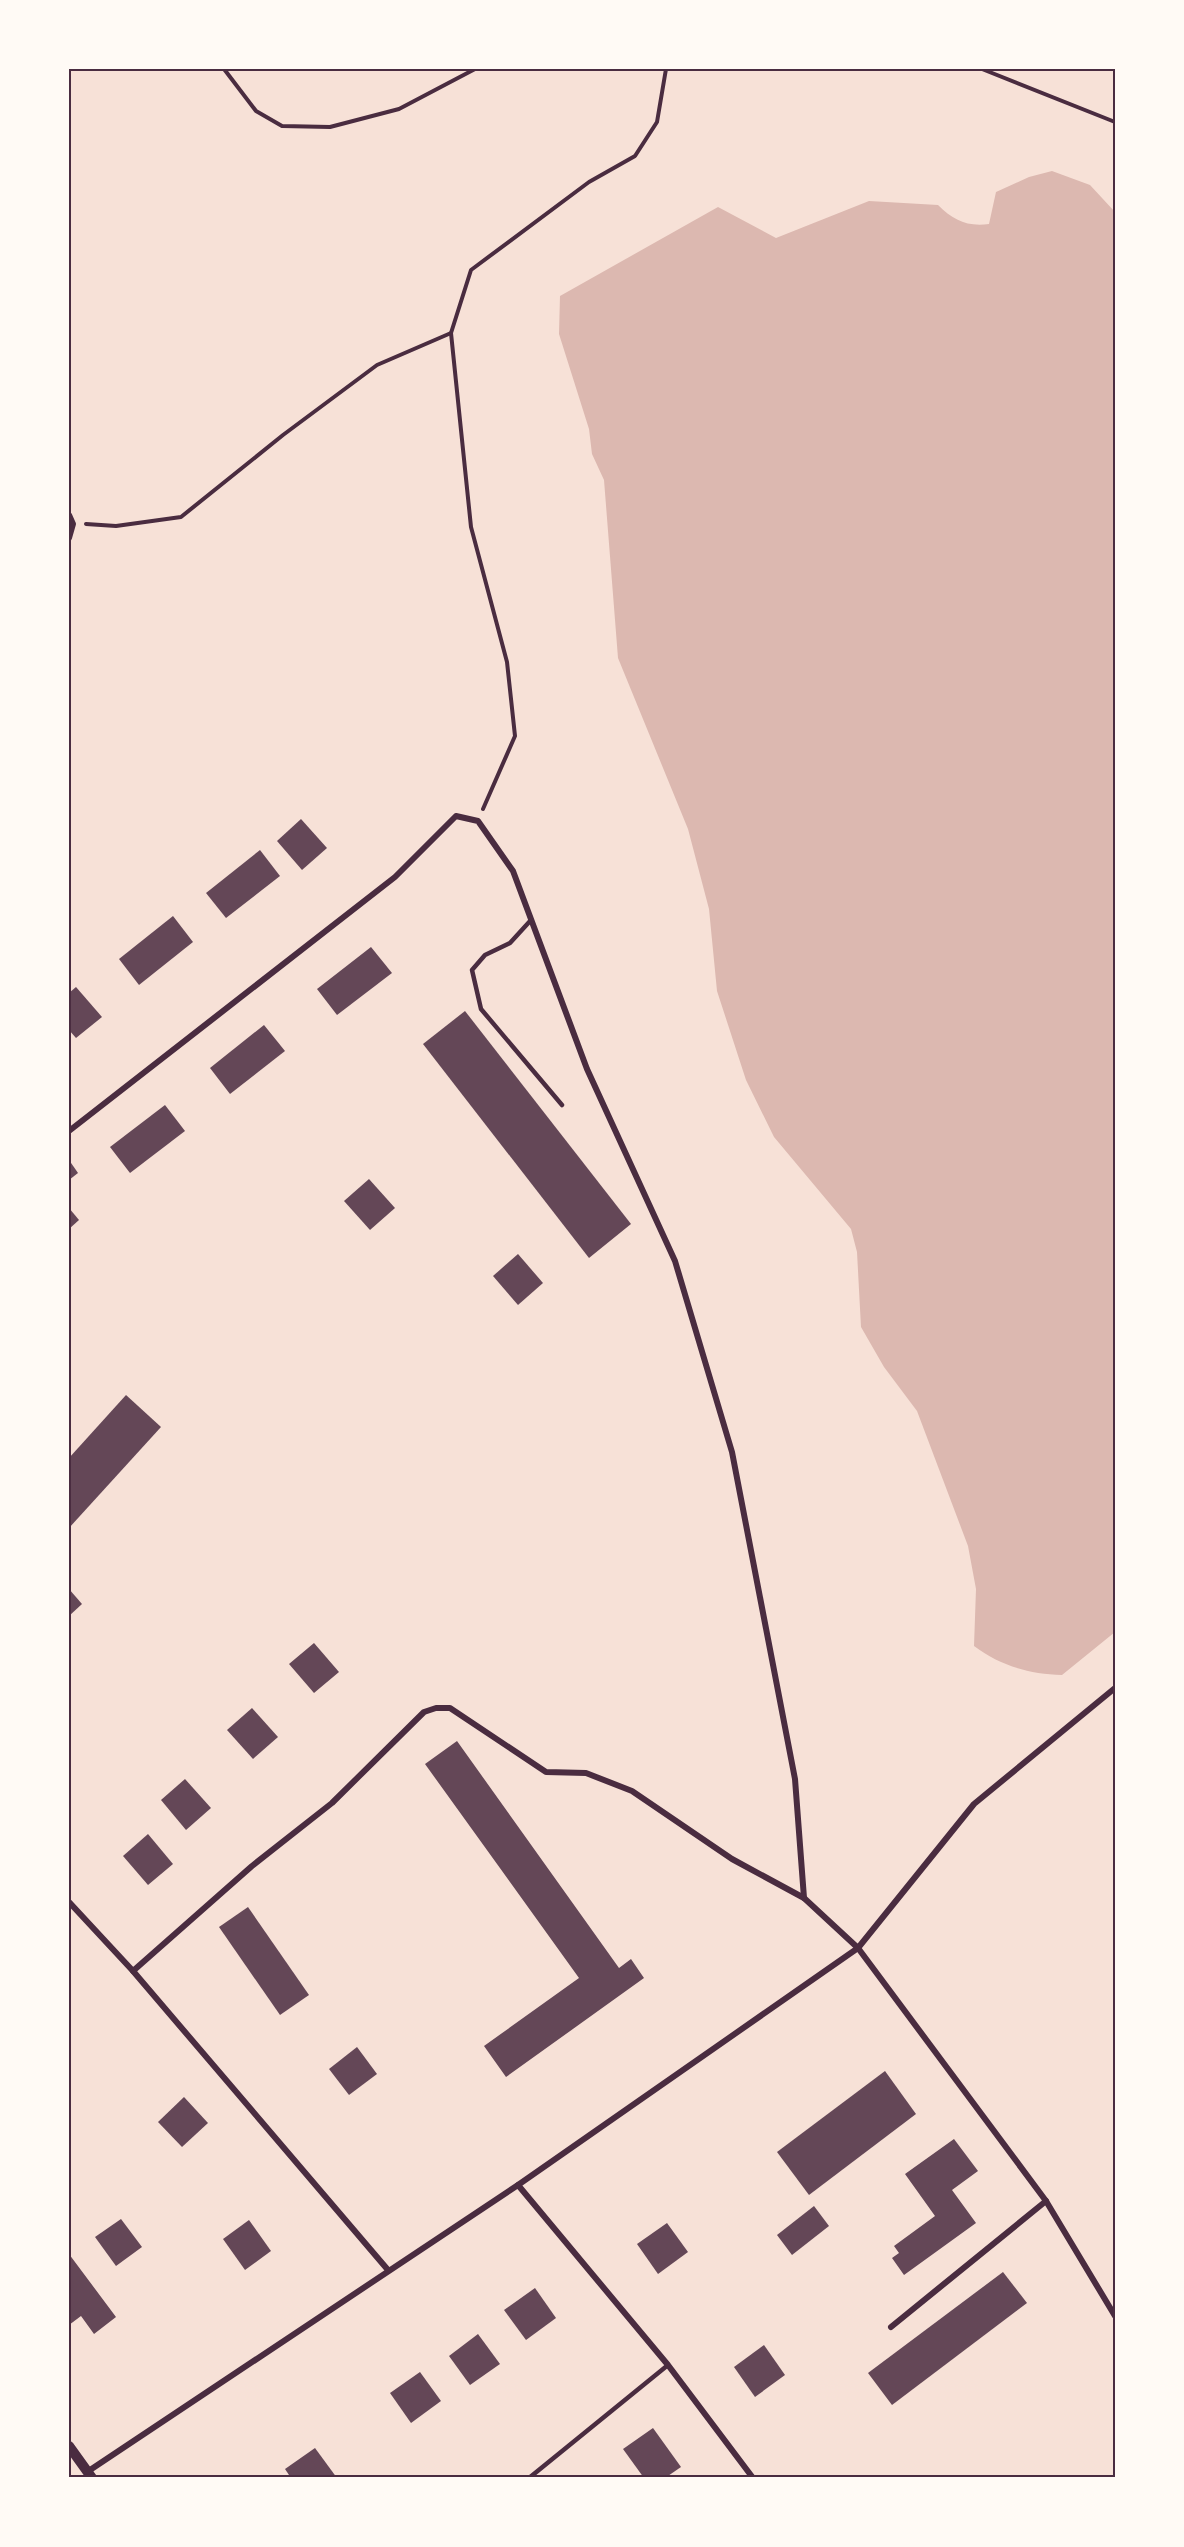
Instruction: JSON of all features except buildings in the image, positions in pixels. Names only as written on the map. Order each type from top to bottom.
[{"type":"street","points":[[69,515],[73,524],[69,538]]},
{"type":"street","points":[[69,1131],[395,877],[456,816],[478,821],[513,871],[587,1069],[675,1262],[732,1452],[795,1779],[804,1899]]},
{"type":"street","points":[[69,2446],[89,2475],[388,2270],[519,2185],[858,1948],[974,1804],[1115,1688]]},
{"type":"street","points":[[133,1971],[252,1866],[332,1803],[424,1712],[436,1708],[450,1708],[546,1772],[586,1773],[632,1791],[732,1859],[804,1899],[858,1948],[1046,2201],[1115,2316]]},
{"type":"street","points":[[69,1902],[133,1971],[388,2270]]},
{"type":"street","points":[[519,2185],[668,2365],[753,2478]]},
{"type":"street","points":[[891,2327],[1046,2201]]},
{"type":"lane","points":[[531,920],[510,943],[485,955],[472,970],[473,983],[481,1009],[562,1105]]},
{"type":"lane","points":[[529,2478],[668,2365]]},
{"type":"path","points":[[224,69],[256,111],[282,126],[330,127],[399,109],[475,69]]},
{"type":"path","points":[[478,821],[515,736],[507,662],[471,527],[451,333],[471,270],[589,182],[635,156],[657,122],[666,69]]},
{"type":"path","points":[[982,69],[1115,122]]},
{"type":"path","points":[[73,524],[116,526],[182,516],[283,435],[377,365],[451,333]]},
{"type":"shaded area","points":[[1052,171],[1090,185],[1115,212],[1115,1632],[1062,1675],[1016,1668],[994,1659],[974,1646],[976,1589],[968,1546],[917,1411],[884,1367],[861,1327],[857,1252],[851,1229],[774,1137],[746,1080],[717,991],[709,909],[688,829],[618,658],[604,480],[592,454],[589,429],[559,334],[560,296],[718,207],[776,238],[869,201],[938,205],[949,215],[961,221],[989,224],[996,192],[1029,177]]}]
